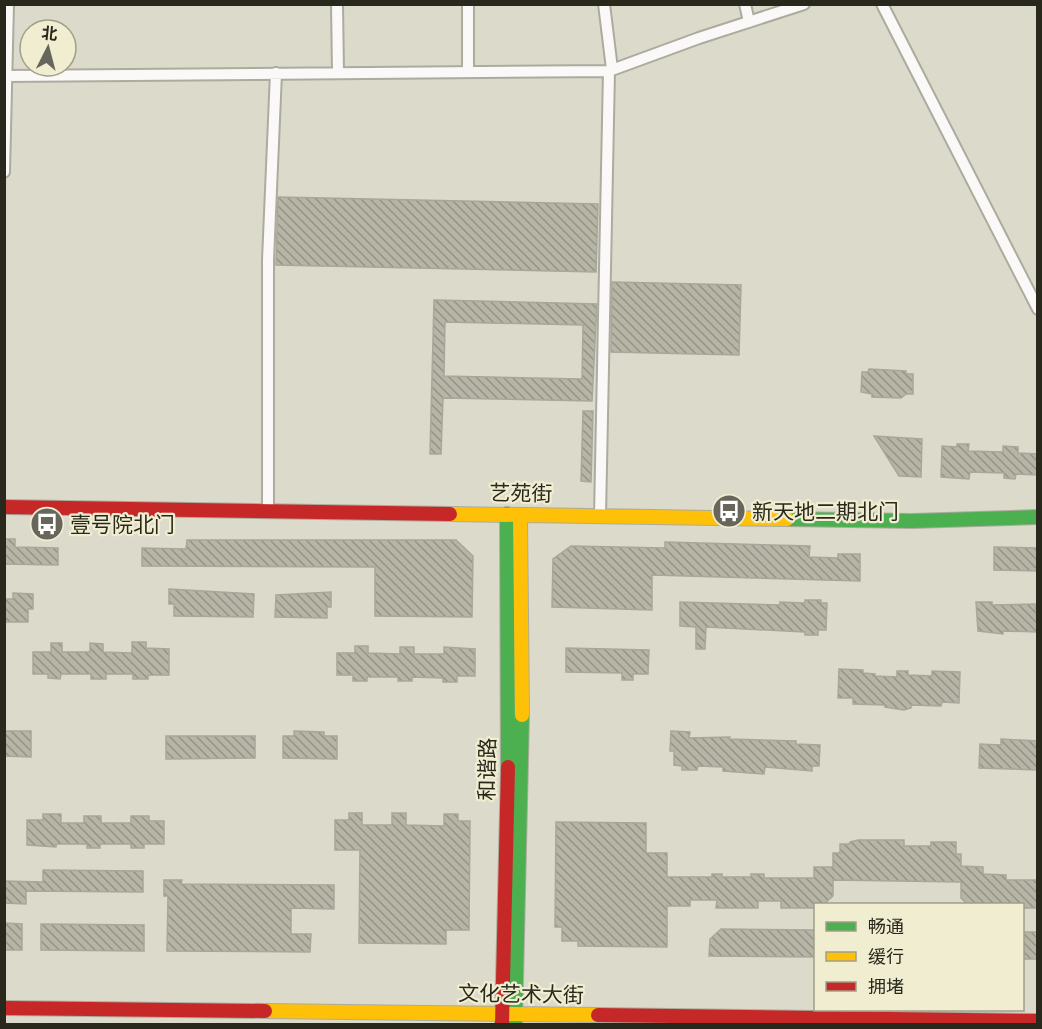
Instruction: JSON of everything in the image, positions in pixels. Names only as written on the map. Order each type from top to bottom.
[{"type":"street","points":[[4,172],[8,4]]},
{"type":"street","points":[[337,4],[338,72]]},
{"type":"street","points":[[468,4],[468,70]]},
{"type":"street","points":[[600,516],[611,70],[604,4]]},
{"type":"street","points":[[745,4],[749,22]]},
{"type":"street","points":[[6,76],[611,70],[804,4]]},
{"type":"street","points":[[882,4],[1038,309]]},
{"type":"street","points":[[268,511],[268,260],[276,73]]},
{"type":"street","name":"艺苑街","points":[[4,507],[912,521],[1038,517]]},
{"type":"street","name":"和谐路","points":[[509,1019],[508,721],[514,514]]},
{"type":"street","name":"文化艺术大街","points":[[4,1008],[509,1019],[1038,1021]]},
{"type":"building","points":[[278,197],[598,204],[596,272],[276,265]]},
{"type":"building","points":[[612,282],[741,285],[739,355],[611,352]]},
{"type":"building","points":[[434,300],[597,304],[592,401],[443,398],[441,454],[430,454]],"holes":[[[445,322],[583,325],[582,379],[444,376]]]},
{"type":"building","points":[[869,369],[906,371],[906,374],[913,374],[913,394],[906,394],[901,398],[872,397],[872,394],[861,392],[862,372],[868,372]]},
{"type":"building","points":[[583,411],[593,411],[591,482],[581,481]]},
{"type":"building","points":[[874,436],[922,439],[921,477],[899,476]]},
{"type":"building","points":[[957,444],[969,444],[968,451],[1003,452],[1003,446],[1018,447],[1018,453],[1038,454],[1038,475],[1016,474],[1015,479],[1004,478],[1004,473],[970,472],[969,479],[941,477],[942,446],[957,447]]},
{"type":"building","points":[[4,539],[15,539],[15,547],[58,548],[58,565],[4,564]]},
{"type":"building","points":[[187,540],[456,540],[473,556],[472,617],[375,616],[375,567],[142,566],[142,548],[186,549]]},
{"type":"building","points":[[665,542],[810,546],[809,557],[838,558],[838,554],[860,554],[860,581],[652,575],[652,610],[552,607],[553,559],[571,546],[665,548]]},
{"type":"building","points":[[994,547],[1038,548],[1038,571],[994,570]]},
{"type":"building","points":[[169,589],[254,594],[253,617],[174,616],[174,604],[169,604]]},
{"type":"building","points":[[331,592],[331,607],[327,607],[327,618],[275,617],[276,595]]},
{"type":"building","points":[[13,593],[33,594],[33,609],[28,609],[28,622],[4,622],[4,599],[13,599]]},
{"type":"building","points":[[805,600],[821,600],[821,603],[827,603],[826,630],[818,630],[818,635],[805,635],[805,632],[706,627],[705,649],[696,649],[696,627],[680,626],[680,602],[780,605],[780,602],[805,603]]},
{"type":"building","points":[[976,602],[992,602],[992,605],[1035,604],[1038,632],[1003,631],[1003,634],[978,631]]},
{"type":"building","points":[[132,642],[146,642],[146,648],[169,649],[169,675],[148,675],[148,679],[133,679],[133,674],[106,674],[106,679],[91,679],[91,674],[61,674],[60,679],[48,678],[48,674],[33,674],[33,652],[51,652],[51,643],[62,643],[62,652],[90,652],[90,643],[103,644],[103,652],[132,653]]},
{"type":"building","points":[[355,646],[368,646],[368,653],[400,654],[400,647],[414,647],[414,654],[444,654],[444,647],[475,649],[475,676],[457,676],[457,682],[443,682],[443,678],[412,677],[412,681],[398,681],[398,677],[367,677],[367,681],[353,681],[353,675],[337,675],[337,653],[355,653]]},
{"type":"building","points":[[566,648],[649,650],[648,674],[633,674],[633,680],[622,680],[622,673],[566,672]]},
{"type":"building","points":[[839,669],[863,670],[863,673],[875,674],[875,676],[897,677],[897,671],[908,671],[908,675],[932,676],[932,671],[960,672],[959,703],[942,702],[941,706],[911,705],[911,708],[904,710],[885,707],[885,705],[853,704],[853,698],[838,698]]},
{"type":"building","points":[[4,731],[31,731],[31,757],[4,756]]},
{"type":"building","points":[[294,731],[324,732],[324,736],[337,736],[337,759],[283,758],[283,736],[294,736]]},
{"type":"building","points":[[671,731],[690,732],[689,738],[730,737],[729,739],[796,741],[796,744],[820,745],[819,766],[812,766],[812,771],[765,767],[764,774],[723,771],[723,767],[698,766],[697,770],[682,770],[682,766],[674,765],[674,751],[670,751]]},
{"type":"building","points":[[166,736],[255,736],[255,758],[166,759]]},
{"type":"building","points":[[1001,739],[1038,741],[1038,770],[979,768],[980,744],[1001,745]]},
{"type":"building","points":[[349,813],[362,813],[362,825],[392,825],[392,813],[406,813],[406,825],[444,826],[444,814],[458,814],[458,821],[470,821],[469,930],[446,930],[446,944],[359,943],[360,850],[335,850],[335,820],[349,820]]},
{"type":"building","points":[[43,814],[61,814],[61,823],[84,823],[84,816],[101,816],[101,823],[131,823],[131,816],[149,816],[149,821],[164,821],[164,844],[144,844],[144,848],[131,848],[131,844],[100,844],[100,848],[87,848],[87,844],[56,844],[56,847],[27,845],[27,820],[43,820]]},
{"type":"building","points":[[556,822],[646,823],[646,853],[667,853],[667,877],[712,877],[712,874],[722,874],[722,877],[751,877],[751,874],[764,874],[764,878],[814,878],[814,867],[833,867],[833,853],[840,853],[840,844],[849,844],[858,840],[904,840],[904,846],[931,846],[931,842],[956,842],[956,854],[961,854],[961,866],[983,867],[983,874],[1006,875],[1006,880],[1038,880],[1038,908],[1024,908],[1024,903],[966,903],[961,898],[961,882],[833,880],[833,896],[825,903],[814,903],[814,908],[781,908],[781,901],[758,901],[758,908],[716,908],[717,900],[690,900],[690,906],[667,906],[667,947],[578,946],[578,941],[562,941],[562,927],[555,927]]},
{"type":"building","points":[[43,870],[143,871],[143,892],[26,891],[26,904],[4,903],[4,881],[43,882]]},
{"type":"building","points":[[164,880],[182,880],[181,884],[334,885],[334,909],[291,908],[291,934],[311,934],[310,952],[167,951],[168,896],[164,896]]},
{"type":"building","points":[[4,923],[22,924],[22,950],[4,950]]},
{"type":"building","points":[[41,924],[144,925],[144,951],[41,950]]},
{"type":"building","points":[[721,929],[814,930],[814,957],[709,956],[710,939]]},
{"type":"building","points":[[1024,932],[1038,932],[1038,959],[1024,959]]},
{"type":"traffic: fast","points":[[507,514],[508,767]]},
{"type":"traffic: fast","points":[[787,519],[912,521],[1038,517]]},
{"type":"traffic: fast","points":[[515,1024],[522,715]]},
{"type":"traffic: slow","points":[[450,514],[787,519]]},
{"type":"traffic: slow","points":[[520,515],[522,715]]},
{"type":"traffic: slow","points":[[265,1011],[598,1015]]},
{"type":"traffic: jam","points":[[4,507],[450,514]]},
{"type":"traffic: jam","points":[[502,1024],[508,767]]},
{"type":"traffic: jam","points":[[4,1008],[265,1011]]},
{"type":"traffic: jam","points":[[598,1015],[1038,1021]]},
{"type":"place","name":"新天地二期北门","points":[[729,511]]},
{"type":"place","name":"壹号院北门","points":[[47,524]]}]
